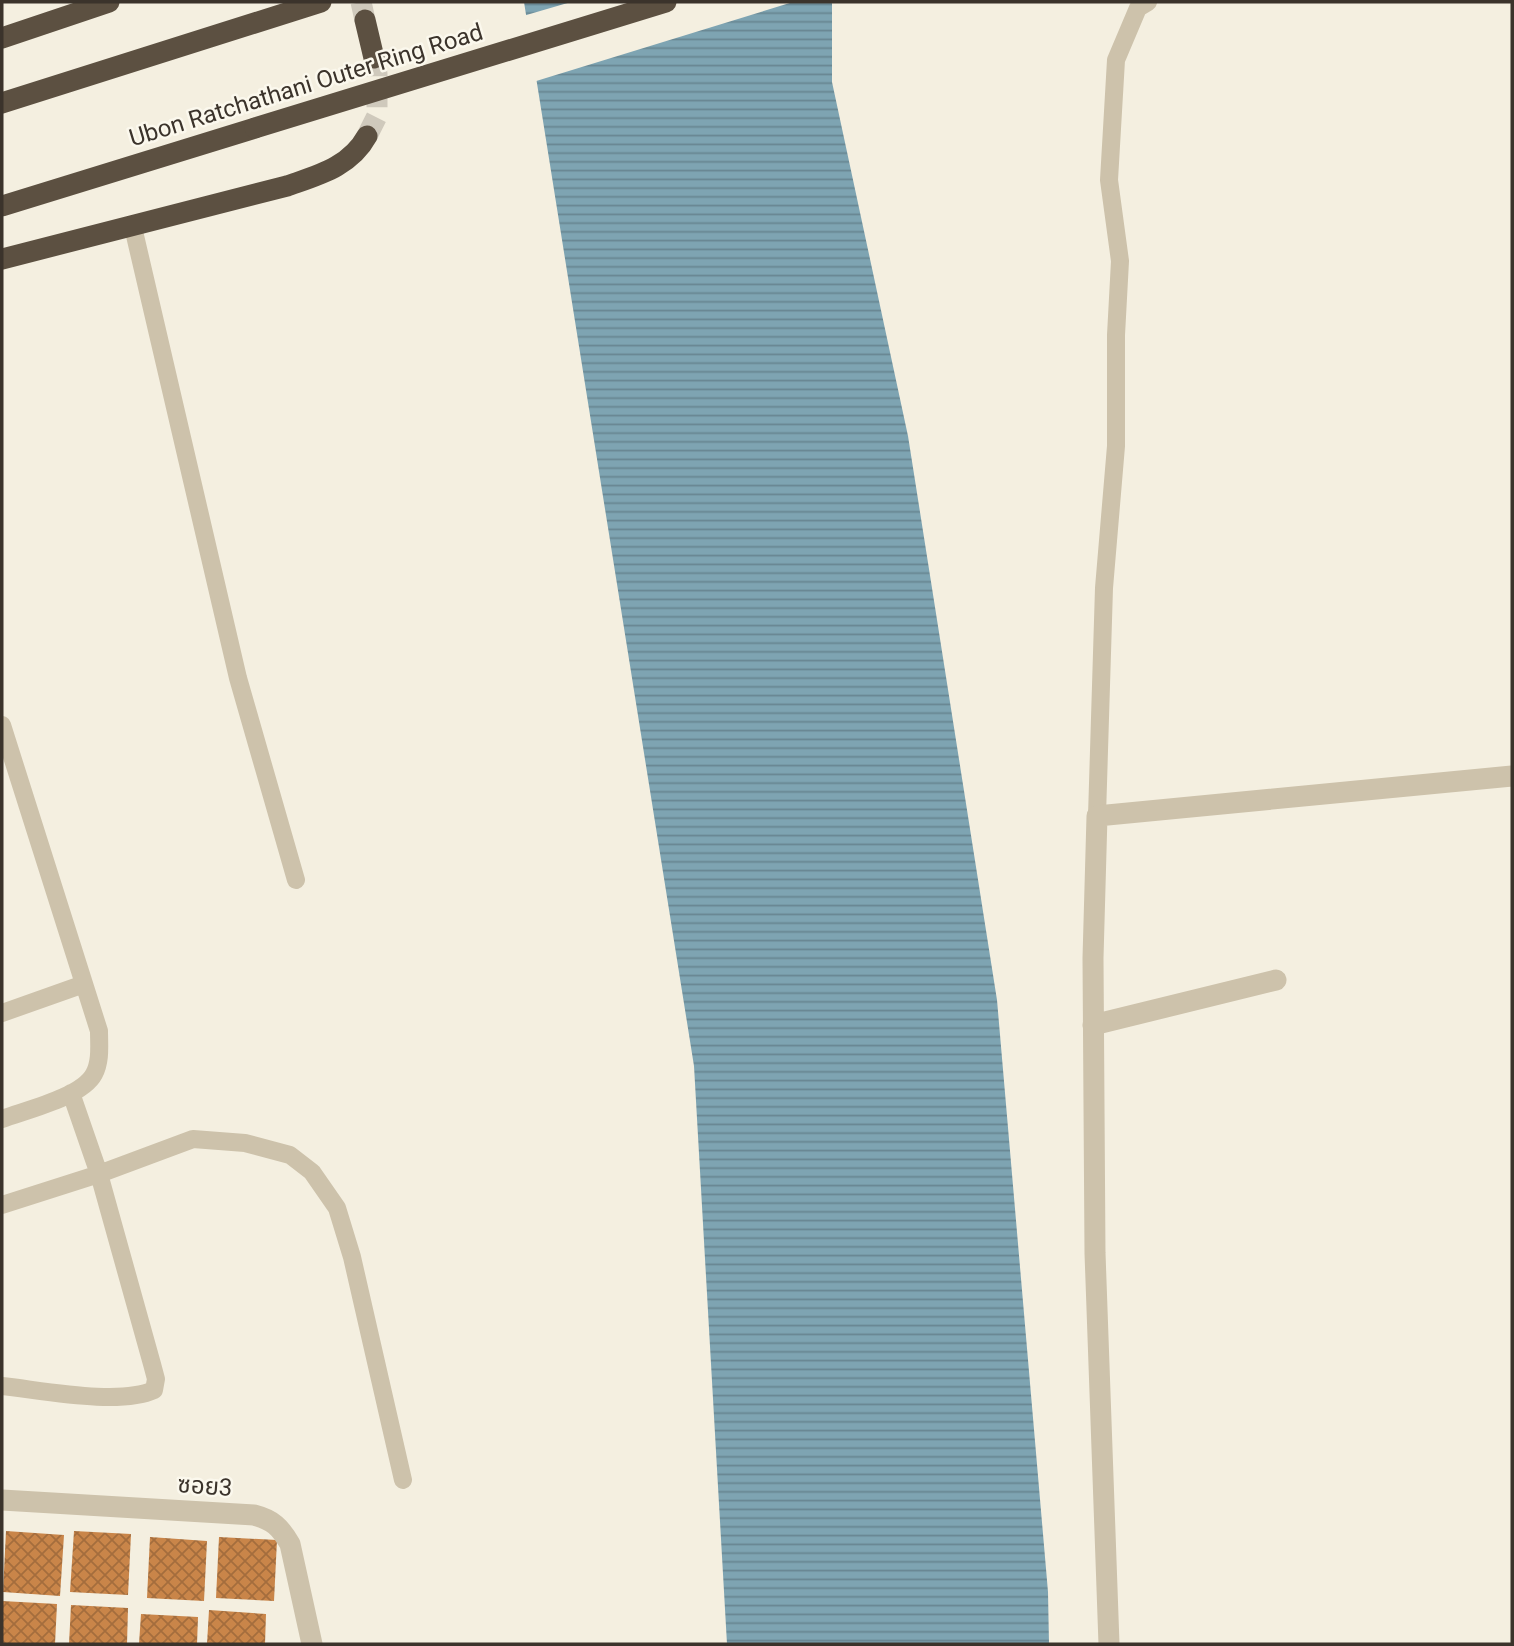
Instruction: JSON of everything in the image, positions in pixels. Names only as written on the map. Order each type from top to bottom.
[{"type":"highway","points":[[2,38],[109,2]]},
{"type":"highway","points":[[2,103],[321,2]]},
{"type":"highway","name":"Ubon Ratchathani Outer Ring Road","points":[[2,205],[666,2]]},
{"type":"highway","points":[[365,20],[374,58]]},
{"type":"highway","points":[[2,260],[287,186],[333,170],[360,149],[367,136]]},
{"type":"street","points":[[1109,1644],[1095,1253],[1093,1025],[1097,816],[1512,776]]},
{"type":"street","points":[[1093,1025],[1276,980]]},
{"type":"street","name":"ซอย3","points":[[2,1500],[269,1519],[282,1529],[290,1544],[312,1644]]},
{"type":"lane","points":[[1097,816],[1104,588],[1116,446],[1116,335],[1120,261],[1109,180],[1115,73],[1116,60],[1138,8],[1148,2]]},
{"type":"lane","points":[[133,227],[238,678],[296,880]]},
{"type":"lane","points":[[2,724],[99,1031],[99,1058],[94,1074],[83,1087],[2,1119]]},
{"type":"lane","points":[[2,1013],[84,984]]},
{"type":"lane","points":[[2,1386],[81,1395],[142,1395],[154,1390],[156,1380],[152,1364],[99,1174],[71,1093]]},
{"type":"lane","points":[[2,1205],[99,1174],[193,1139],[245,1143],[290,1155],[312,1172],[337,1208],[352,1257],[403,1480]]},
{"type":"water","points":[[524,2],[832,2],[832,82],[908,436],[997,1000],[1048,1592],[1049,1644],[727,1644],[694,1066]]},
{"type":"pier","points":[[571,2],[793,2],[533,82],[523,16]]},
{"type":"building","points":[[6,1531],[64,1535],[60,1596],[3,1592]]},
{"type":"building","points":[[74,1531],[131,1534],[128,1595],[70,1592]]},
{"type":"building","points":[[150,1537],[207,1541],[204,1601],[147,1598]]},
{"type":"building","points":[[219,1537],[277,1540],[274,1601],[216,1598]]},
{"type":"building","points":[[2,1601],[57,1604],[55,1644],[2,1644]]},
{"type":"building","points":[[71,1605],[128,1608],[127,1644],[69,1644]]},
{"type":"building","points":[[209,1610],[266,1614],[265,1644],[207,1644]]},
{"type":"building","points":[[141,1614],[198,1617],[197,1644],[139,1644]]},
{"type":"tunnel","points":[[361,2],[365,20]]},
{"type":"tunnel","points":[[367,136],[377,116],[377,74],[374,58]]}]
